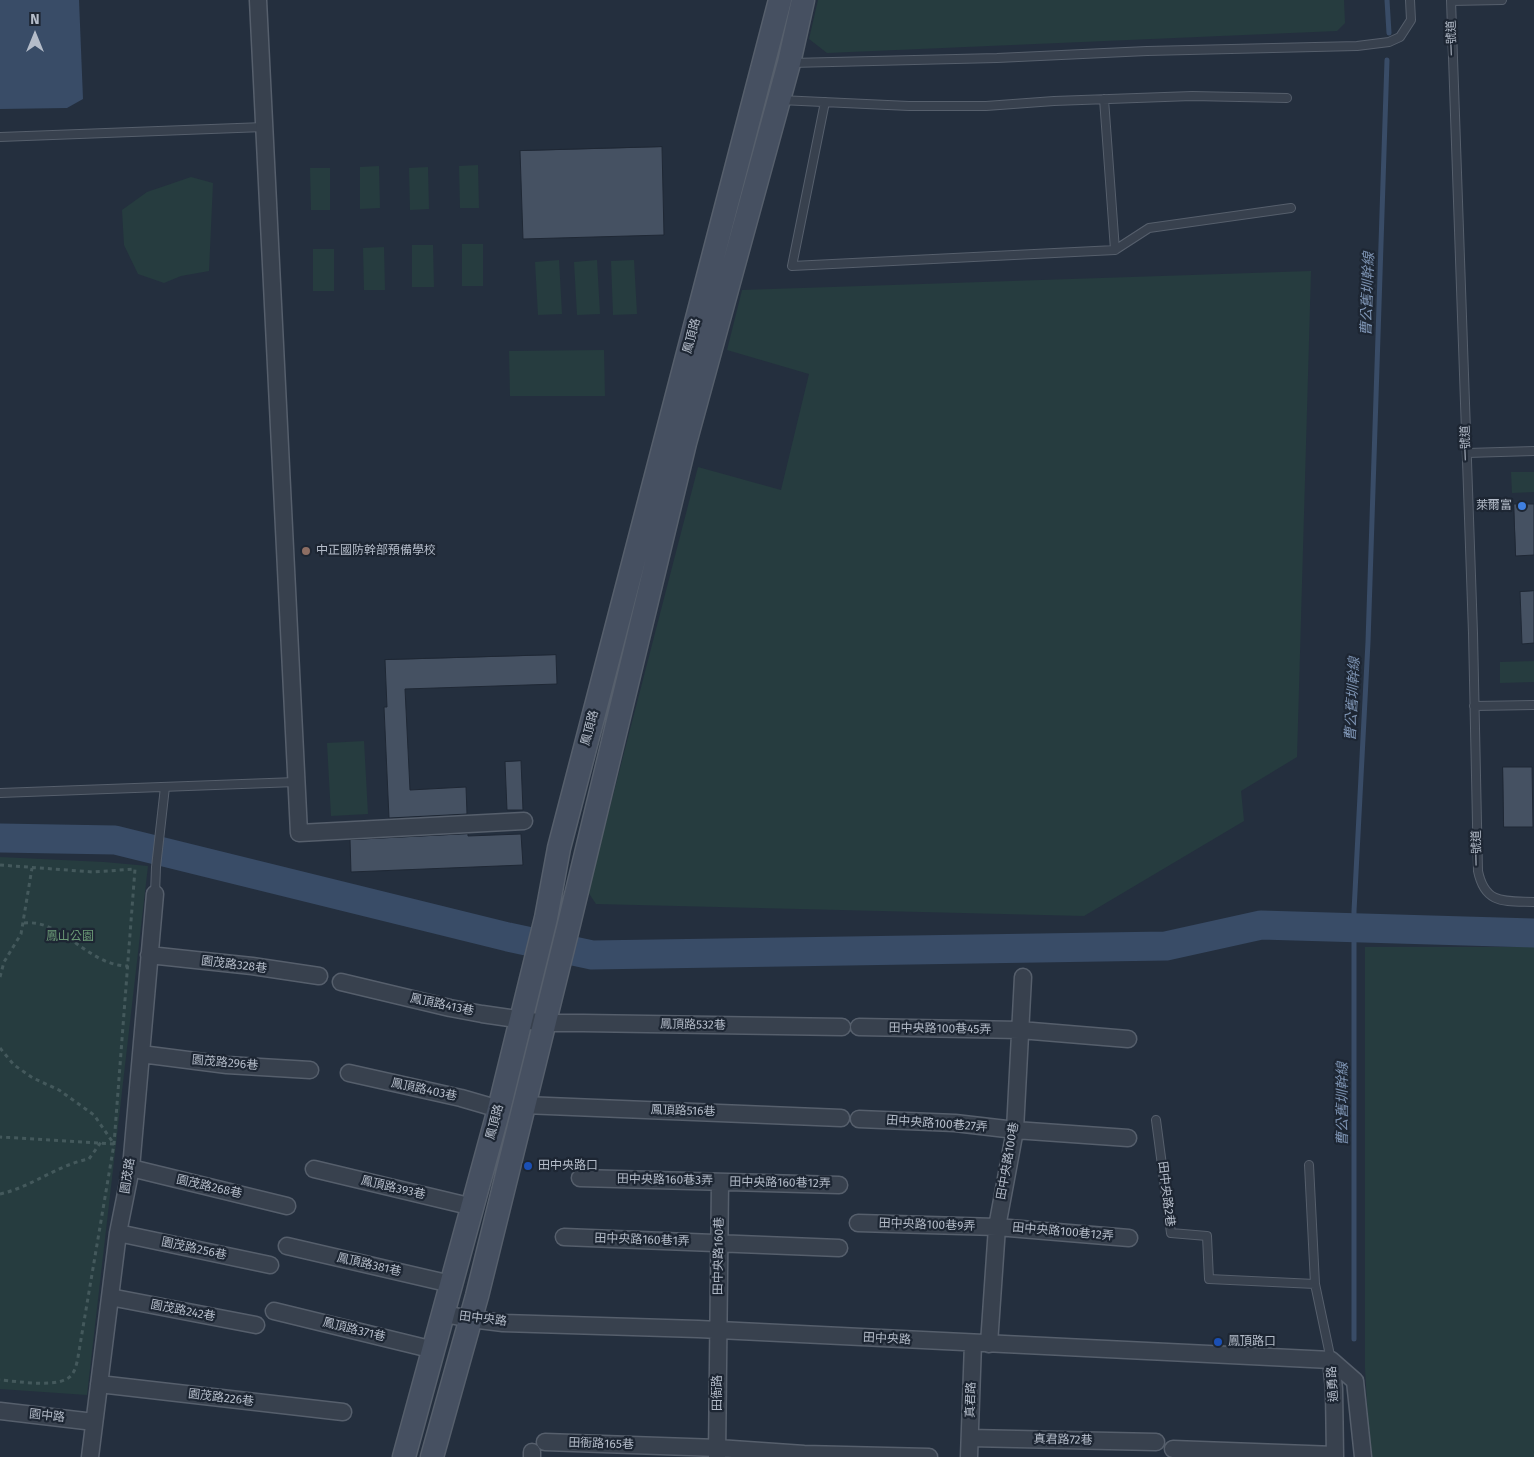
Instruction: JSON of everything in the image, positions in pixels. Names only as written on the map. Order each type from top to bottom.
[{"type":"main road","name":"鳳頂路","points":[[404,1457],[473,1207],[546,918],[559,848],[780,0]]},
{"type":"main road","name":"鳳頂路","points":[[432,1457],[471,1319],[685,443],[788,63],[803,0]]},
{"type":"street","points":[[258,0],[298,832],[524,821]]},
{"type":"street","name":"園茂路","points":[[90,1457],[118,1233],[131,1168],[155,894]]},
{"type":"street","name":"園茂路328巷","points":[[150,955],[252,966],[319,976]]},
{"type":"street","name":"田中央路100巷","points":[[981,1344],[997,1227],[1015,1130],[1023,978]]},
{"type":"street","name":"鳳頂路413巷","points":[[341,982],[450,1008],[544,1023]]},
{"type":"street","name":"鳳頂路532巷","points":[[544,1023],[842,1027]]},
{"type":"street","name":"田中央路100巷45弄","points":[[859,1027],[1020,1030],[1128,1039]]},
{"type":"street","name":"園茂路296巷","points":[[141,1054],[227,1065],[310,1070]]},
{"type":"street","name":"鳳頂路403巷","points":[[348,1073],[461,1098],[498,1109]]},
{"type":"street","name":"鳳頂路516巷","points":[[524,1105],[841,1118]]},
{"type":"street","name":"田中央路100巷27弄","points":[[859,1119],[955,1123],[1015,1130],[1128,1138]]},
{"type":"street","name":"園茂路268巷","points":[[131,1168],[287,1206]]},
{"type":"street","name":"鳳頂路393巷","points":[[314,1169],[473,1207]]},
{"type":"street","name":"田中央路160巷3弄","points":[[580,1178],[720,1182]]},
{"type":"street","name":"田中央路160巷12弄","points":[[720,1182],[839,1185]]},
{"type":"street","name":"田中央路160巷","points":[[718,1330],[720,1182]]},
{"type":"street","name":"田中央路100巷9弄","points":[[858,1223],[997,1227]]},
{"type":"street","name":"田中央路100巷12弄","points":[[997,1227],[1130,1238]]},
{"type":"street","name":"園茂路256巷","points":[[118,1233],[270,1265]]},
{"type":"street","name":"田中央路160巷1弄","points":[[564,1237],[839,1248]]},
{"type":"street","name":"鳳頂路381巷","points":[[287,1246],[451,1284]]},
{"type":"street","name":"園茂路242巷","points":[[110,1297],[256,1325]]},
{"type":"street","name":"鳳頂路371巷","points":[[274,1311],[434,1350]]},
{"type":"street","name":"田中央路","points":[[444,1314],[503,1322],[718,1330],[1331,1360]]},
{"type":"street","name":"田衙路","points":[[718,1330],[718,1453]]},
{"type":"street","name":"真君路","points":[[969,1457],[981,1344]]},
{"type":"street","name":"過勇路","points":[[1331,1360],[1334,1388],[1335,1456]]},
{"type":"street","name":"過勇路","points":[[1331,1360],[1355,1381],[1363,1457]]},
{"type":"street","name":"園茂路226巷","points":[[99,1384],[343,1412]]},
{"type":"street","name":"園中路","points":[[0,1412],[94,1422]]},
{"type":"street","name":"真君路72巷","points":[[970,1438],[1156,1442]]},
{"type":"street","points":[[1173,1449],[1335,1456]]},
{"type":"street","name":"田衙路165巷","points":[[536,1450],[929,1457]]},
{"type":"lane","points":[[788,63],[1357,46],[1389,42],[1400,37],[1411,20],[1410,0]]},
{"type":"lane","points":[[1451,1],[1502,0]]},
{"type":"lane","name":"一號道","points":[[1451,1],[1467,453],[1478,871],[1480,885],[1496,899],[1506,902],[1534,902]]},
{"type":"lane","points":[[778,100],[909,106],[986,106],[1192,96],[1287,98]]},
{"type":"lane","points":[[1104,99],[1115,250]]},
{"type":"lane","points":[[825,102],[792,266],[1115,250],[1149,228],[1290,208]]},
{"type":"lane","points":[[0,137],[264,127]]},
{"type":"lane","points":[[1467,453],[1534,451]]},
{"type":"lane","points":[[1474,706],[1534,705]]},
{"type":"lane","points":[[0,794],[296,782]]},
{"type":"lane","points":[[155,894],[156,867],[165,787]]},
{"type":"lane","name":"田中央路2巷","points":[[1156,1120],[1171,1233],[1207,1236],[1209,1279],[1314,1284]]},
{"type":"lane","points":[[1309,1165],[1314,1284],[1331,1360]]},
{"type":"path","points":[[0,866],[93,872],[136,869],[114,1144],[78,1357],[73,1374],[64,1381],[44,1383],[0,1380]]},
{"type":"path","points":[[0,977],[4,962],[21,934],[32,868]]},
{"type":"path","points":[[24,923],[33,922],[47,926],[91,954],[114,964],[128,966]]},
{"type":"path","points":[[0,1048],[14,1065],[32,1078],[58,1090],[94,1115],[114,1144]]},
{"type":"path","points":[[0,1137],[114,1144]]},
{"type":"path","points":[[0,1194],[22,1187],[68,1164],[89,1159],[101,1142]]},
{"type":"green space","points":[[818,0],[1344,0],[1345,23],[1337,31],[827,53],[809,39]]},
{"type":"green space","points":[[478,165],[479,208],[460,208],[459,166]]},
{"type":"green space","points":[[379,166],[380,208],[360,209],[360,167]]},
{"type":"green space","points":[[428,167],[429,209],[410,210],[409,168]]},
{"type":"green space","points":[[310,168],[330,168],[330,210],[311,210]]},
{"type":"green space","points":[[191,177],[213,183],[209,271],[181,276],[164,283],[138,274],[124,245],[122,210],[147,192]]},
{"type":"green space","points":[[462,244],[483,244],[483,286],[462,286]]},
{"type":"green space","points":[[412,245],[433,245],[434,287],[412,287]]},
{"type":"green space","points":[[384,247],[385,290],[364,290],[363,248]]},
{"type":"green space","points":[[313,249],[334,249],[334,291],[313,291]]},
{"type":"green space","points":[[559,260],[562,314],[538,315],[535,262]]},
{"type":"green space","points":[[597,260],[600,314],[577,315],[574,262]]},
{"type":"green space","points":[[634,260],[637,314],[613,315],[611,261]]},
{"type":"green space","points":[[1311,271],[1297,757],[1241,791],[1244,821],[1084,916],[596,904],[588,892],[698,467],[781,490],[809,374],[727,350],[742,290]]},
{"type":"green space","points":[[604,350],[605,396],[510,396],[509,351]]},
{"type":"green space","points":[[1511,472],[1534,472],[1534,492],[1512,493]]},
{"type":"green space","points":[[1534,661],[1534,682],[1500,683],[1500,662]]},
{"type":"green space","points":[[364,741],[368,814],[331,816],[327,743]]},
{"type":"green space","name":"鳳山公園","points":[[0,857],[148,866],[87,1395],[0,1389]]},
{"type":"green space","points":[[1365,947],[1534,947],[1534,1457],[1370,1457],[1365,1368]]},
{"type":"water","points":[[0,0],[79,0],[83,99],[67,108],[0,109]]},
{"type":"building","points":[[662,147],[664,235],[523,239],[520,151]]},
{"type":"building","points":[[1514,504],[1534,504],[1534,555],[1516,556]]},
{"type":"building","points":[[1534,591],[1534,643],[1522,644],[1520,592]]},
{"type":"building","points":[[556,655],[557,684],[405,689],[410,790],[466,787],[467,814],[389,818],[384,707],[387,707],[385,660]]},
{"type":"building","points":[[521,761],[523,810],[507,810],[505,762]]},
{"type":"building","points":[[1503,767],[1532,767],[1533,827],[1504,827]]},
{"type":"building","points":[[468,834],[468,836],[521,834],[523,865],[351,872],[350,840]]},
{"type":"waterway","points":[[1387,0],[1389,33]]},
{"type":"waterway","name":"曹公舊圳幹線","points":[[1354,1339],[1354,911],[1368,642],[1387,60]]},
{"type":"waterway","points":[[0,838],[115,840],[508,937],[592,955],[1166,946],[1261,925],[1534,933]]},
{"type":"place","name":"萊爾富","points":[[1522,506]]},
{"type":"place","name":"中正國防幹部預備學校","points":[[306,551]]},
{"type":"place","name":"田中央路口","points":[[528,1166]]},
{"type":"place","name":"鳳頂路口","points":[[1218,1342]]}]
